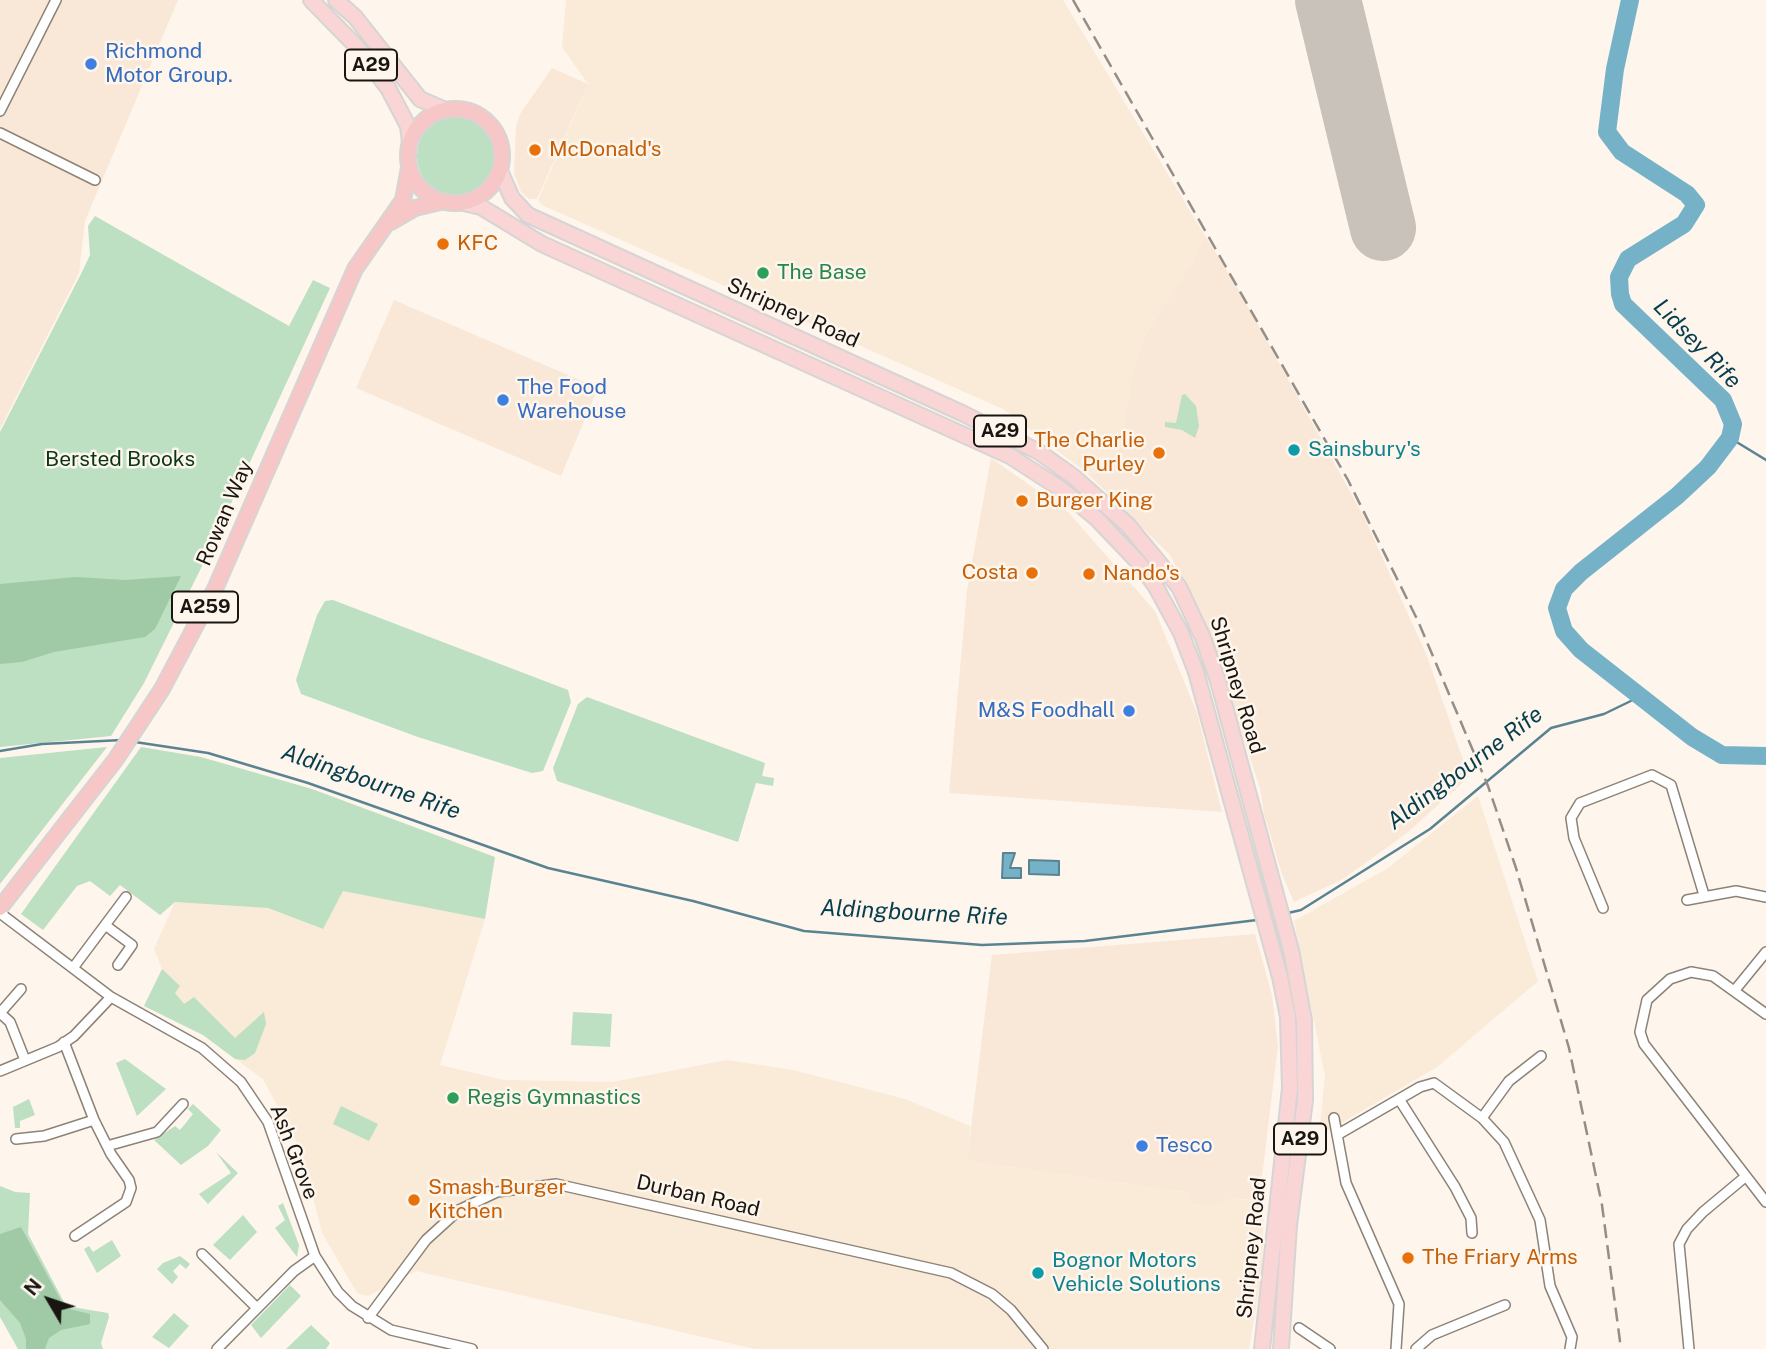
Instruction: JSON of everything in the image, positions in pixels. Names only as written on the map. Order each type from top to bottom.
[{"type":"highway","points":[[444,110],[469,111],[493,128],[503,156],[500,171],[486,192],[464,203],[440,202],[421,188],[409,168],[410,143],[423,122],[444,110]]},
{"type":"highway","name":"Rowan Way","points":[[0,910],[141,724],[215,589],[355,269],[390,223],[403,200],[409,168]]},
{"type":"highway","name":"Rowan Way","points":[[390,223],[415,208],[440,202]]},
{"type":"main road","name":"A29","points":[[311,0],[356,46],[388,88],[408,126],[410,143]]},
{"type":"main road","name":"A29","points":[[337,0],[355,18],[419,99],[444,110]]},
{"type":"main road","name":"Shripney Road","points":[[500,171],[512,198],[528,215],[1004,433],[1074,477],[1119,517],[1165,567],[1190,608],[1203,638],[1286,930],[1304,1020],[1307,1052],[1305,1100],[1289,1225],[1281,1349]]},
{"type":"main road","name":"Shripney Road","points":[[464,203],[489,212],[542,244],[983,442],[1043,476],[1096,518],[1139,563],[1170,608],[1196,672],[1288,1017],[1291,1077],[1262,1349]]},
{"type":"street","points":[[0,111],[55,0]]},
{"type":"street","points":[[0,133],[95,180]]},
{"type":"street","points":[[1603,908],[1574,838],[1571,818],[1580,803],[1652,775],[1671,785],[1704,895]]},
{"type":"street","points":[[1687,901],[1704,895],[1736,891],[1766,897]]},
{"type":"street","points":[[73,968],[126,897]]},
{"type":"street","name":"Ash Grove","points":[[0,910],[111,997],[202,1048],[241,1082],[268,1122],[315,1256],[338,1292],[368,1318],[391,1330],[434,1345],[472,1349]]},
{"type":"street","points":[[105,925],[131,945],[118,965]]},
{"type":"street","points":[[1735,990],[1766,952]]},
{"type":"street","points":[[1766,1014],[1713,976],[1691,972],[1670,979],[1647,1000],[1640,1032],[1644,1044],[1766,1202]]},
{"type":"street","points":[[21,989],[0,1013],[10,1022],[25,1060]]},
{"type":"street","points":[[0,1071],[64,1042],[111,997]]},
{"type":"street","points":[[64,1042],[94,1120],[107,1146],[130,1180],[130,1196],[126,1202],[75,1236]]},
{"type":"street","points":[[1482,1118],[1509,1081],[1541,1056]]},
{"type":"street","points":[[1337,1135],[1399,1099],[1434,1083],[1482,1118],[1504,1142],[1540,1220],[1553,1301],[1572,1337],[1570,1349]]},
{"type":"street","points":[[1399,1099],[1455,1187],[1471,1217],[1472,1233]]},
{"type":"street","points":[[107,1146],[157,1132],[183,1104]]},
{"type":"street","points":[[1334,1118],[1346,1183],[1399,1304],[1398,1349]]},
{"type":"street","points":[[16,1139],[44,1136],[94,1120]]},
{"type":"street","points":[[1689,1349],[1679,1244],[1687,1229],[1703,1212],[1745,1177]]},
{"type":"street","name":"Durban Road","points":[[368,1318],[426,1240],[459,1210],[497,1192],[555,1184],[951,1273],[992,1294],[1011,1310],[1043,1349]]},
{"type":"street","points":[[202,1254],[257,1308]]},
{"type":"street","points":[[217,1349],[294,1271],[315,1256]]},
{"type":"street","points":[[1416,1349],[1432,1335],[1505,1306]]},
{"type":"street","points":[[1299,1328],[1330,1349]]},
{"type":"shaded area","points":[[0,0],[178,0],[85,221],[79,273],[0,429]]},
{"type":"shaded area","points":[[566,0],[1063,0],[1205,236],[1189,267],[1145,335],[1134,367],[1117,469],[1088,474],[1003,409],[542,205],[538,200],[588,84],[562,47]]},
{"type":"shaded area","points":[[552,68],[588,84],[537,199],[529,199],[521,192],[514,173],[516,127],[520,114]]},
{"type":"shaded area","points":[[1205,236],[1236,285],[1364,517],[1427,656],[1469,777],[1407,833],[1343,879],[1294,902],[1282,874],[1264,814],[1260,788],[1206,625],[1170,555],[1088,474],[1113,471],[1134,367],[1145,335],[1189,267]]},
{"type":"shaded area","points":[[394,300],[598,388],[561,476],[356,388]]},
{"type":"shaded area","points":[[991,458],[1068,512],[1155,611],[1197,713],[1222,812],[949,793],[967,590]]},
{"type":"shaded area","points":[[1478,796],[1538,981],[1437,1067],[1319,1136],[1325,1076],[1294,921],[1388,868]]},
{"type":"shaded area","points":[[343,891],[485,919],[440,1065],[504,1080],[613,1082],[727,1060],[793,1070],[905,1099],[970,1126],[968,1161],[1190,1193],[1189,1204],[1215,1206],[1233,1198],[1264,1203],[1262,1270],[1249,1349],[755,1349],[416,1271],[368,1296],[357,1293],[322,1233],[302,1152],[263,1079],[203,1035],[144,1006],[162,969],[154,949],[175,902],[268,908],[322,929]]},
{"type":"shaded area","points":[[1255,934],[1272,995],[1278,1046],[1259,1201],[1233,1198],[1215,1206],[1189,1204],[1190,1193],[967,1161],[992,955]]},
{"type":"green space","points":[[457,116],[472,119],[485,128],[494,141],[497,156],[494,171],[485,184],[472,193],[457,196],[442,193],[429,184],[420,171],[417,156],[420,141],[429,128],[442,119]]},
{"type":"green space","name":"Bersted Brooks","points":[[95,216],[289,326],[313,280],[330,288],[205,560],[144,683],[111,736],[0,747],[0,432],[90,255],[88,226]]},
{"type":"green space","points":[[1185,394],[1196,406],[1199,426],[1195,438],[1182,430],[1165,427],[1165,422],[1176,423],[1182,395]]},
{"type":"green space","points":[[181,576],[155,629],[145,637],[0,664],[0,584],[76,577],[125,580]]},
{"type":"green space","points":[[333,600],[568,690],[571,702],[543,771],[532,773],[418,737],[301,694],[296,680],[317,615],[325,601]]},
{"type":"green space","points":[[587,697],[765,763],[762,776],[774,778],[773,786],[756,783],[738,842],[557,781],[553,768],[578,704]]},
{"type":"green space","points":[[107,747],[0,884],[0,758]]},
{"type":"green space","points":[[141,747],[201,757],[312,789],[495,857],[485,919],[343,891],[323,929],[268,908],[175,902],[160,915],[120,885],[110,896],[90,881],[77,886],[43,930],[21,914]]},
{"type":"green space","points":[[162,969],[180,986],[175,993],[184,1004],[194,997],[235,1038],[264,1012],[266,1024],[255,1053],[245,1060],[235,1059],[203,1035],[144,1006]]},
{"type":"green space","points":[[573,1012],[612,1014],[610,1047],[571,1045]]},
{"type":"green space","points":[[125,1059],[166,1089],[137,1116],[116,1063]]},
{"type":"green space","points":[[29,1099],[35,1115],[20,1121],[20,1128],[15,1128],[13,1107]]},
{"type":"green space","points":[[193,1104],[221,1130],[208,1146],[181,1165],[154,1140],[175,1126],[180,1130],[193,1114],[188,1109]]},
{"type":"green space","points":[[341,1106],[378,1124],[369,1141],[333,1124]]},
{"type":"green space","points":[[216,1152],[238,1173],[208,1204],[199,1194],[231,1173]]},
{"type":"green space","points":[[0,1186],[15,1192],[30,1193],[28,1234],[66,1306],[108,1313],[101,1343],[103,1349],[18,1349],[0,1317]]},
{"type":"green space","points":[[283,1203],[299,1245],[297,1257],[275,1228],[285,1220],[278,1206]]},
{"type":"green space","points":[[243,1215],[257,1232],[230,1260],[213,1245]]},
{"type":"green space","points":[[21,1227],[65,1308],[90,1314],[90,1324],[61,1330],[49,1338],[45,1349],[26,1349],[26,1339],[20,1323],[0,1300],[0,1234]]},
{"type":"green space","points":[[112,1240],[121,1256],[97,1273],[84,1249],[89,1246],[93,1252]]},
{"type":"green space","points":[[180,1256],[190,1264],[186,1269],[180,1264],[173,1271],[178,1277],[172,1284],[157,1269],[163,1263]]},
{"type":"green space","points":[[290,1285],[301,1296],[261,1338],[251,1325]]},
{"type":"green space","points":[[174,1313],[189,1326],[169,1348],[152,1337]]},
{"type":"green space","points":[[311,1325],[330,1343],[326,1349],[286,1349]]},
{"type":"water","points":[[1003,853],[1015,853],[1010,868],[1021,868],[1021,878],[1002,878]]},
{"type":"water","points":[[1029,860],[1059,861],[1059,875],[1029,874]]},
{"type":"waterway","name":"Lidsey Rife","points":[[1630,0],[1615,69],[1607,132],[1622,152],[1687,194],[1696,205],[1684,224],[1628,259],[1619,277],[1620,294],[1623,304],[1723,400],[1733,424],[1730,438],[1708,467],[1677,496],[1581,572],[1564,589],[1557,608],[1564,631],[1581,650],[1692,737],[1722,755],[1766,756]]},
{"type":"waterway","points":[[1730,438],[1766,460]]},
{"type":"waterway","name":"Aldingbourne Rife","points":[[1288,913],[1301,910],[1430,829],[1551,728],[1604,714],[1639,697]]},
{"type":"waterway","name":"Aldingbourne Rife","points":[[0,751],[42,744],[122,740]]},
{"type":"waterway","name":"Aldingbourne Rife","points":[[135,742],[208,753],[308,783],[548,868],[693,901],[804,931],[982,945],[1085,941],[1257,920]]},
{"type":"runway","points":[[1328,0],[1383,228]]},
{"type":"railway","points":[[1073,0],[1348,480],[1418,621],[1488,786],[1516,868],[1569,1048],[1602,1205],[1621,1349]]},
{"type":"place","name":"Richmond Motor Group.","points":[[91,64]]},
{"type":"place","name":"McDonald's","points":[[535,150]]},
{"type":"place","name":"KFC","points":[[443,244]]},
{"type":"place","name":"The Base","points":[[763,273]]},
{"type":"place","name":"The Food Warehouse","points":[[503,400]]},
{"type":"place","name":"Sainsbury's","points":[[1294,450]]},
{"type":"place","name":"The Charlie Purley","points":[[1159,453]]},
{"type":"place","name":"Burger King","points":[[1022,501]]},
{"type":"place","name":"Costa","points":[[1032,573]]},
{"type":"place","name":"Nando's","points":[[1089,574]]},
{"type":"place","name":"M&S Foodhall","points":[[1129,711]]},
{"type":"place","name":"Regis Gymnastics","points":[[453,1098]]},
{"type":"place","name":"Tesco","points":[[1142,1146]]},
{"type":"place","name":"Smash Burger Kitchen","points":[[414,1200]]},
{"type":"place","name":"The Friary Arms","points":[[1408,1258]]},
{"type":"place","name":"Bognor Motors Vehicle Solutions","points":[[1038,1273]]}]
